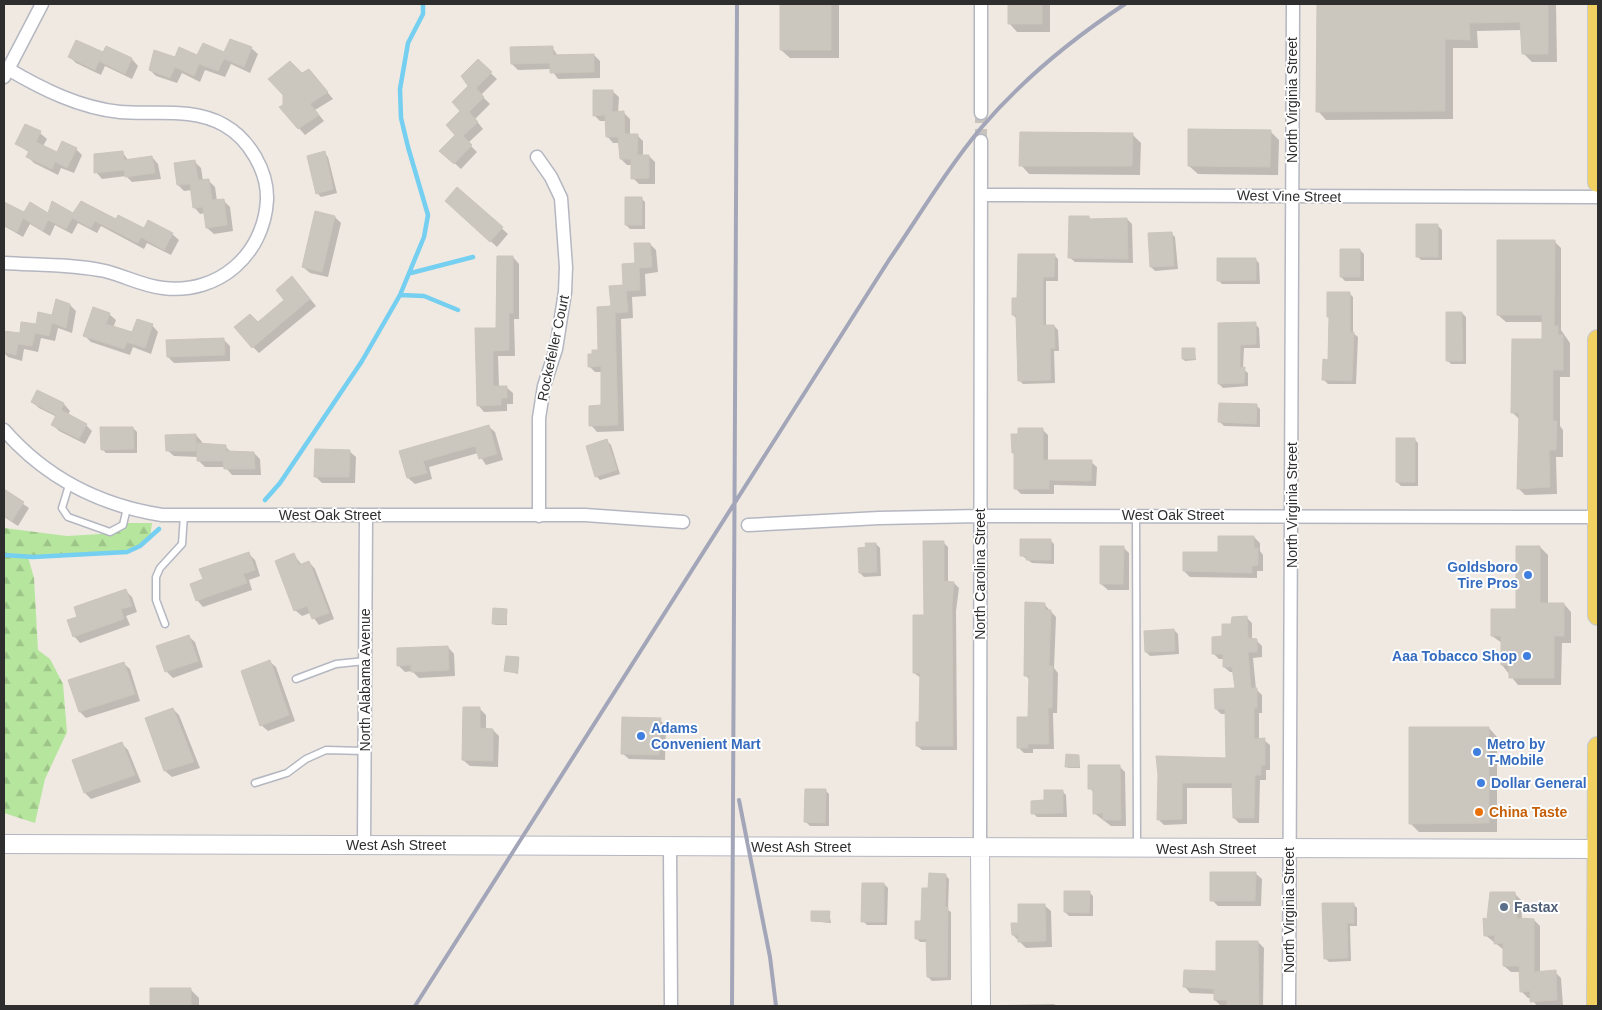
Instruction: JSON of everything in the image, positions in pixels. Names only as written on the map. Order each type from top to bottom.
[{"type":"main road","points":[[1598,4],[1598,182]]},
{"type":"main road","points":[[1598,340],[1598,616]]},
{"type":"main road","points":[[1597,1006],[1598,748]]},
{"type":"main road","name":"West Ash Street","points":[[4,844],[670,848],[1597,849]]},
{"type":"main road","name":"North Carolina Street","points":[[980,847],[981,1006]]},
{"type":"street","points":[[4,263],[105,271],[162,288],[183,289],[201,286],[221,278],[237,266],[251,251],[263,223],[267,192],[264,174],[255,156],[241,138],[224,125],[204,117],[190,115],[118,112],[93,107],[6,73],[42,4]]},
{"type":"street","points":[[981,4],[981,113]]},
{"type":"street","name":"North Virginia Street","points":[[1289,1006],[1293,4]]},
{"type":"street","name":"North Carolina Street","points":[[980,847],[981,141]]},
{"type":"street","name":"Rockefeller Court","points":[[537,157],[552,177],[561,198],[566,267],[565,292],[556,349],[544,386],[539,418],[539,516]]},
{"type":"street","name":"West Vine Street","points":[[981,195],[1598,197]]},
{"type":"street","name":"West Oak Street","points":[[4,430],[28,455],[69,485],[102,501],[162,515],[585,515],[683,522]]},
{"type":"street","name":"West Oak Street","points":[[748,525],[879,518],[980,516],[1292,515],[1506,519],[1598,517]]},
{"type":"street","name":"North Alabama Avenue","points":[[364,845],[366,516]]},
{"type":"street","points":[[670,848],[671,1006]]},
{"type":"lane","points":[[69,485],[62,508],[68,517],[110,532],[123,524],[127,508]]},
{"type":"lane","points":[[165,624],[156,600],[156,577],[160,568],[182,544],[184,515]]},
{"type":"lane","points":[[1136,515],[1137,849]]},
{"type":"lane","points":[[296,679],[336,664],[365,662]]},
{"type":"lane","points":[[255,783],[287,773],[306,759],[326,750],[364,751]]},
{"type":"green space","points":[[126,523],[152,523],[150,537],[140,546],[127,552],[28,557],[34,578],[38,650],[50,659],[63,684],[67,732],[45,779],[35,823],[4,813],[4,528],[67,536],[117,533]]},
{"type":"building","points":[[780,4],[831,4],[831,50],[780,50]]},
{"type":"building","points":[[1008,4],[1042,4],[1042,24],[1008,24]]},
{"type":"building","points":[[1317,4],[1548,4],[1548,54],[1522,54],[1520,22],[1469,23],[1470,40],[1445,39],[1445,111],[1316,112]]},
{"type":"building","points":[[230,39],[252,47],[244,67],[224,59],[218,71],[199,64],[194,76],[175,67],[170,78],[149,70],[154,50],[175,57],[179,47],[197,55],[203,43],[224,52]]},
{"type":"building","points":[[76,40],[103,52],[95,70],[68,57]]},
{"type":"building","points":[[106,46],[132,58],[125,74],[99,61]]},
{"type":"building","points":[[553,46],[553,55],[594,54],[594,72],[550,73],[550,63],[511,64],[510,47]]},
{"type":"building","points":[[478,59],[492,72],[476,88],[484,97],[469,112],[478,122],[463,136],[472,145],[454,164],[439,151],[455,135],[446,125],[460,111],[452,102],[468,86],[461,76]]},
{"type":"building","points":[[290,61],[302,73],[309,69],[328,92],[310,104],[319,115],[298,129],[279,107],[283,105],[283,95],[268,79]]},
{"type":"building","points":[[593,90],[613,90],[612,112],[624,111],[625,134],[638,134],[637,155],[649,155],[649,178],[631,179],[631,159],[620,159],[618,137],[606,137],[605,115],[593,116]]},
{"type":"building","points":[[25,124],[41,131],[36,142],[57,152],[62,141],[77,148],[67,168],[55,162],[52,169],[26,157],[29,151],[15,144]]},
{"type":"building","points":[[1188,129],[1271,130],[1270,167],[1188,166]]},
{"type":"building","points":[[1020,132],[1133,133],[1132,166],[1019,166]]},
{"type":"building","points":[[123,151],[124,160],[152,156],[155,173],[125,177],[124,170],[94,173],[94,154]]},
{"type":"building","points":[[325,151],[333,189],[316,194],[307,156]]},
{"type":"building","points":[[195,160],[198,180],[209,179],[212,200],[224,199],[227,225],[206,228],[203,207],[193,208],[190,184],[177,185],[174,163]]},
{"type":"building","points":[[457,187],[503,227],[490,242],[445,201]]},
{"type":"building","points":[[625,197],[642,197],[642,225],[625,225]]},
{"type":"building","points":[[52,201],[73,213],[81,201],[116,219],[118,215],[144,228],[148,220],[173,233],[164,250],[141,237],[138,243],[95,221],[91,228],[72,218],[66,229],[48,220],[43,231],[23,218],[17,232],[4,225],[4,202],[24,212],[30,202],[48,213]]},
{"type":"building","points":[[315,211],[335,216],[322,272],[302,267]]},
{"type":"building","points":[[1069,216],[1089,216],[1089,219],[1127,218],[1128,259],[1068,258]]},
{"type":"building","points":[[1416,224],[1438,224],[1438,257],[1416,257]]},
{"type":"building","points":[[1172,232],[1174,266],[1150,267],[1148,233]]},
{"type":"building","points":[[1497,240],[1555,240],[1554,326],[1558,326],[1558,335],[1563,335],[1563,370],[1553,370],[1553,421],[1557,421],[1556,450],[1549,450],[1550,487],[1517,489],[1519,413],[1511,413],[1512,339],[1542,339],[1542,315],[1497,315]]},
{"type":"building","points":[[634,243],[650,243],[652,267],[639,268],[640,290],[626,291],[628,312],[615,313],[618,425],[589,426],[589,406],[601,405],[601,366],[588,367],[588,354],[592,354],[592,350],[598,350],[597,307],[611,306],[609,286],[623,285],[622,264],[635,263]]},
{"type":"building","points":[[1340,249],[1360,249],[1360,277],[1340,277]]},
{"type":"building","points":[[1018,254],[1055,254],[1054,277],[1043,277],[1043,325],[1054,325],[1055,348],[1050,348],[1051,380],[1018,381],[1016,315],[1012,315],[1012,298],[1017,298]]},
{"type":"building","points":[[497,256],[513,256],[513,313],[509,313],[509,350],[493,351],[493,386],[507,386],[507,398],[501,398],[501,405],[477,406],[475,328],[496,328]]},
{"type":"building","points":[[1217,258],[1256,258],[1256,280],[1217,281]]},
{"type":"building","points":[[292,276],[310,299],[252,348],[234,327],[250,314],[258,322],[284,300],[276,290]]},
{"type":"building","points":[[1327,292],[1350,292],[1350,332],[1354,332],[1352,381],[1322,380],[1323,359],[1328,360],[1329,317],[1327,317]]},
{"type":"building","points":[[56,299],[70,304],[66,328],[52,323],[49,336],[35,333],[32,346],[18,344],[16,355],[4,352],[4,331],[20,333],[21,322],[36,324],[38,312],[52,315]]},
{"type":"building","points":[[93,307],[110,313],[106,324],[132,332],[137,319],[153,324],[145,348],[127,342],[124,349],[83,336]]},
{"type":"building","points":[[1446,312],[1462,312],[1463,361],[1446,361]]},
{"type":"building","points":[[1256,322],[1256,344],[1240,345],[1240,368],[1245,367],[1244,383],[1218,384],[1218,323]]},
{"type":"building","points":[[224,338],[225,355],[167,357],[166,340]]},
{"type":"building","points":[[1182,348],[1195,348],[1195,359],[1182,359]]},
{"type":"building","points":[[37,390],[64,403],[61,410],[87,424],[79,439],[51,425],[56,415],[31,402]]},
{"type":"building","points":[[1219,403],[1257,404],[1256,424],[1218,422]]},
{"type":"building","points":[[489,425],[497,454],[479,459],[475,446],[423,461],[427,473],[407,478],[399,451]]},
{"type":"building","points":[[100,427],[133,427],[134,449],[101,450]]},
{"type":"building","points":[[1018,428],[1043,428],[1043,460],[1092,460],[1091,481],[1049,480],[1049,489],[1014,489],[1014,453],[1012,453],[1011,434],[1018,434]]},
{"type":"building","points":[[196,434],[196,451],[166,451],[165,435]]},
{"type":"building","points":[[1396,438],[1415,438],[1415,482],[1396,482]]},
{"type":"building","points":[[607,439],[617,470],[595,477],[586,446]]},
{"type":"building","points":[[197,443],[226,445],[226,451],[254,452],[255,469],[224,469],[223,461],[197,461]]},
{"type":"building","points":[[315,449],[350,450],[349,477],[314,477]]},
{"type":"building","points":[[4,489],[24,502],[12,521],[4,516]]},
{"type":"building","points":[[1218,536],[1254,536],[1254,548],[1258,548],[1258,565],[1252,566],[1252,573],[1183,571],[1183,552],[1218,552]]},
{"type":"building","points":[[1020,539],[1051,539],[1051,560],[1026,560],[1027,556],[1020,556]]},
{"type":"building","points":[[923,541],[944,541],[944,581],[954,582],[952,605],[953,746],[916,746],[916,722],[919,722],[920,673],[913,673],[913,615],[924,615]]},
{"type":"building","points":[[865,543],[876,543],[877,572],[859,573],[858,548],[866,547]]},
{"type":"building","points":[[1100,546],[1124,546],[1123,584],[1100,584]]},
{"type":"building","name":"Goldsboro Tire Pros","points":[[1516,546],[1540,546],[1540,603],[1564,603],[1564,636],[1554,636],[1554,678],[1509,678],[1509,665],[1501,665],[1501,636],[1491,636],[1491,609],[1516,609]]},
{"type":"building","points":[[249,552],[255,570],[243,574],[247,583],[196,601],[190,584],[203,579],[199,569]]},
{"type":"building","points":[[294,553],[299,565],[309,561],[329,613],[312,619],[307,606],[294,611],[275,561]]},
{"type":"building","points":[[126,589],[132,606],[121,609],[124,619],[73,637],[67,620],[77,617],[74,607]]},
{"type":"building","points":[[1025,602],[1045,603],[1045,610],[1051,610],[1049,666],[1053,666],[1052,708],[1048,708],[1049,744],[1028,744],[1028,748],[1017,748],[1017,717],[1028,717],[1029,676],[1024,676]]},
{"type":"building","points":[[493,608],[507,609],[506,624],[492,624]]},
{"type":"building","points":[[1247,616],[1248,638],[1257,639],[1257,652],[1248,652],[1251,688],[1257,688],[1257,708],[1254,708],[1254,739],[1265,738],[1265,765],[1261,765],[1261,775],[1255,775],[1254,818],[1233,818],[1232,783],[1182,783],[1182,819],[1157,820],[1158,775],[1156,756],[1226,758],[1225,709],[1215,709],[1214,689],[1235,688],[1232,667],[1223,667],[1223,654],[1212,654],[1212,637],[1222,636],[1222,624],[1231,624],[1232,617]]},
{"type":"building","points":[[1174,629],[1175,651],[1145,652],[1144,631]]},
{"type":"building","points":[[189,635],[198,661],[165,672],[156,646]]},
{"type":"building","points":[[448,646],[449,670],[411,672],[411,665],[397,666],[397,648]]},
{"type":"building","points":[[506,656],[519,657],[517,673],[504,671]]},
{"type":"building","points":[[270,660],[289,715],[260,726],[241,671]]},
{"type":"building","points":[[124,662],[135,694],[79,712],[68,680]]},
{"type":"building","points":[[463,707],[480,707],[480,728],[493,729],[493,761],[462,760]]},
{"type":"building","points":[[173,708],[194,762],[164,771],[145,718]]},
{"type":"building","name":"Adams Convenient Mart","points":[[622,717],[661,718],[659,755],[621,754]]},
{"type":"building","points":[[1409,727],[1489,727],[1489,823],[1409,824]]},
{"type":"building","points":[[122,742],[135,775],[84,793],[72,760]]},
{"type":"building","points":[[1066,754],[1079,755],[1079,767],[1065,767]]},
{"type":"building","points":[[1088,765],[1120,765],[1121,820],[1103,820],[1103,813],[1093,814],[1093,789],[1088,789]]},
{"type":"building","points":[[805,789],[826,789],[825,823],[804,822]]},
{"type":"building","points":[[1044,790],[1063,790],[1063,813],[1031,814],[1031,801],[1044,800]]},
{"type":"building","points":[[1210,872],[1256,872],[1255,901],[1210,901]]},
{"type":"building","points":[[929,873],[946,874],[945,907],[948,907],[947,977],[927,977],[926,939],[915,939],[915,921],[921,921],[922,888],[928,888]]},
{"type":"building","points":[[862,883],[884,883],[884,922],[861,922]]},
{"type":"building","points":[[1064,891],[1090,891],[1089,913],[1064,912]]},
{"type":"building","points":[[1490,892],[1515,892],[1517,918],[1534,919],[1534,972],[1556,970],[1557,1000],[1530,1002],[1530,991],[1520,992],[1519,966],[1503,966],[1503,943],[1494,944],[1495,935],[1484,936],[1483,918],[1487,919]]},
{"type":"building","points":[[1322,903],[1354,903],[1354,923],[1347,923],[1348,958],[1324,959]]},
{"type":"building","points":[[1018,904],[1045,904],[1046,941],[1018,942],[1018,935],[1012,935],[1011,923],[1018,923]]},
{"type":"building","points":[[811,911],[830,911],[829,922],[811,921]]},
{"type":"building","points":[[1216,941],[1258,941],[1259,1006],[1227,1006],[1227,1000],[1214,1000],[1214,989],[1183,987],[1184,970],[1216,971]]},
{"type":"building","points":[[150,988],[191,988],[191,1006],[150,1006]]},
{"type":"waterway","points":[[265,500],[280,483],[362,361],[400,295],[424,237],[428,215],[401,118],[400,89],[408,43],[423,14],[423,4]]},
{"type":"waterway","points":[[411,273],[473,257]]},
{"type":"waterway","points":[[400,295],[424,296],[458,310]]},
{"type":"waterway","points":[[4,555],[33,557],[127,552],[140,546],[159,529]]},
{"type":"tunnel","points":[[981,113],[981,141]]},
{"type":"railway","points":[[732,1006],[737,4]]},
{"type":"railway","points":[[415,1006],[889,260],[956,160],[981,128],[1013,93],[1048,61],[1086,31],[1125,4]]},
{"type":"railway","points":[[739,800],[770,957],[776,1006]]},
{"type":"place","name":"Goldsboro Tire Pros","points":[[1528,575]]},
{"type":"place","name":"Aaa Tobacco Shop","points":[[1527,656]]},
{"type":"place","name":"Adams Convenient Mart","points":[[641,736]]},
{"type":"place","name":"Metro by T-Mobile","points":[[1477,752]]},
{"type":"place","name":"Dollar General","points":[[1481,783]]},
{"type":"place","name":"China Taste","points":[[1479,812]]},
{"type":"place","name":"Fastax","points":[[1504,907]]}]
